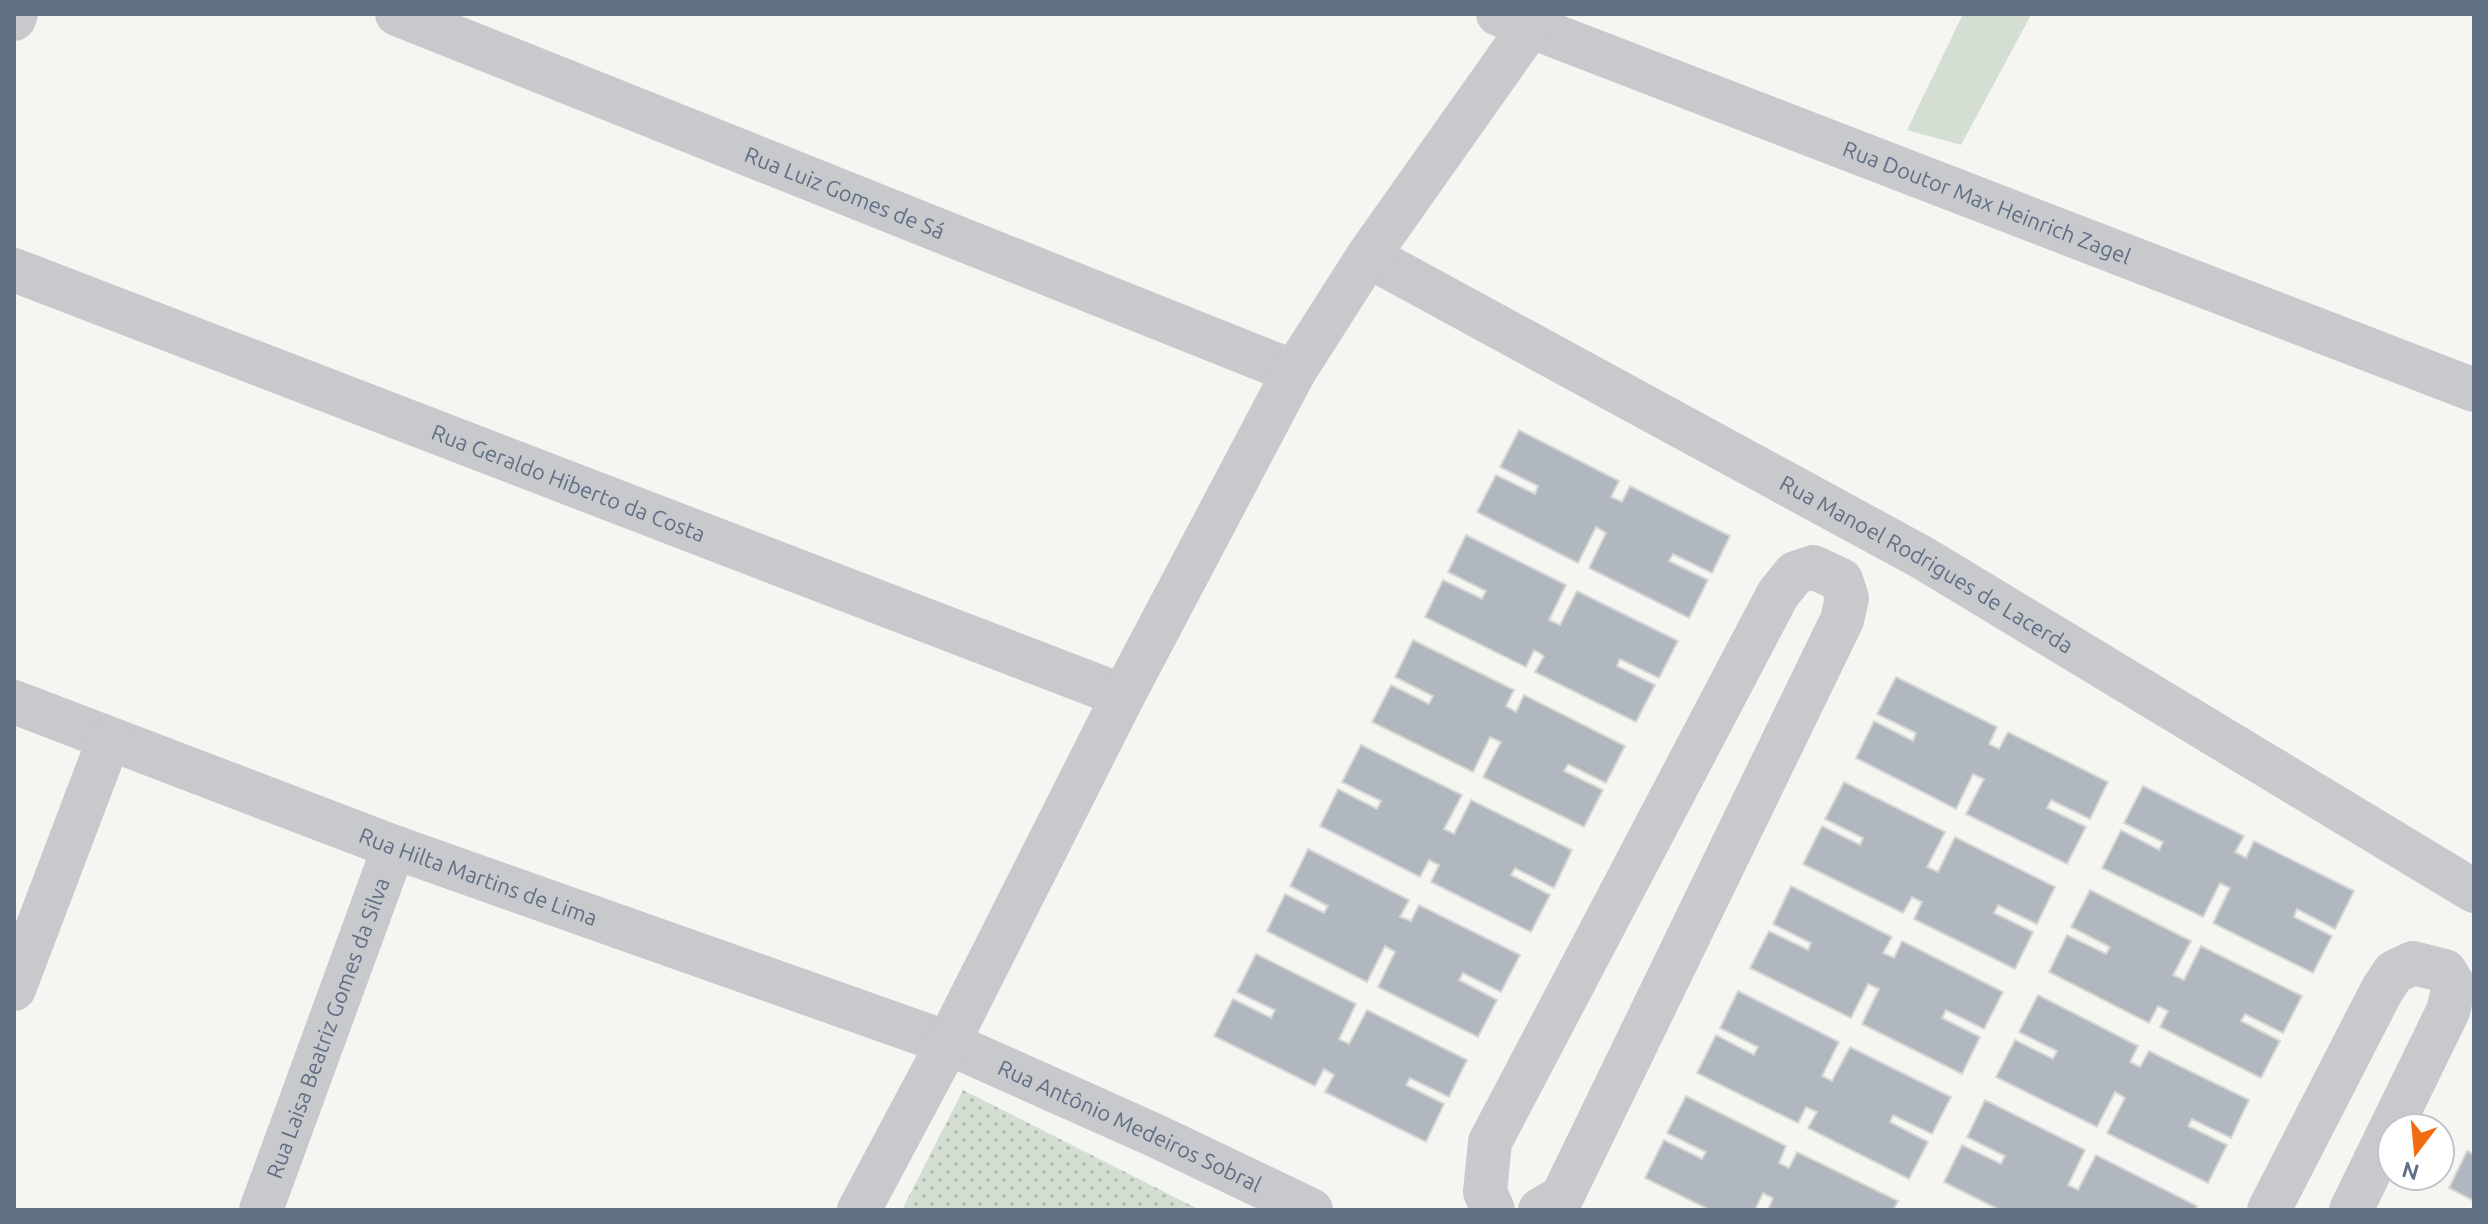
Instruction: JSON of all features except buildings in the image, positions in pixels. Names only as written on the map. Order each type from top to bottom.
[{"type":"street","name":"Rua Luiz Gomes de Sá","points":[[397,14],[1294,372]]},
{"type":"street","points":[[859,1210],[948,1043],[1123,696],[1294,372],[1523,18]]},
{"type":"street","name":"Rua Doutor Max Heinrich Zagel","points":[[1523,18],[2474,390]]},
{"type":"street","name":"Rua Manoel Rodrigues de Lacerda","points":[[1368,256],[1923,558],[2474,891]]},
{"type":"street","name":"Rua Geraldo Hiberto da Costa","points":[[14,270],[1123,696]]},
{"type":"street","points":[[1493,1210],[1485,1192],[1490,1142],[1778,594],[1795,573],[1813,567],[1841,580],[1847,598],[1842,620],[1562,1197],[1540,1210]]},
{"type":"street","name":"Rua Hilta Martins de Lima","points":[[14,702],[394,847],[948,1043]]},
{"type":"street","points":[[14,989],[109,739]]},
{"type":"street","name":"Rua Laisa Beatriz Gomes da Silva","points":[[261,1210],[394,847]]},
{"type":"street","points":[[2269,1210],[2394,972],[2413,963],[2445,971],[2454,986],[2448,1011],[2351,1210]]},
{"type":"street","name":"Rua Antônio Medeiros Sobral","points":[[948,1043],[1154,1135],[1311,1210]]},
{"type":"shaded area","points":[[1963,14],[2031,15],[1961,145],[1907,130]]},
{"type":"shaded area","points":[[963,1090],[1200,1210],[902,1210]]}]
